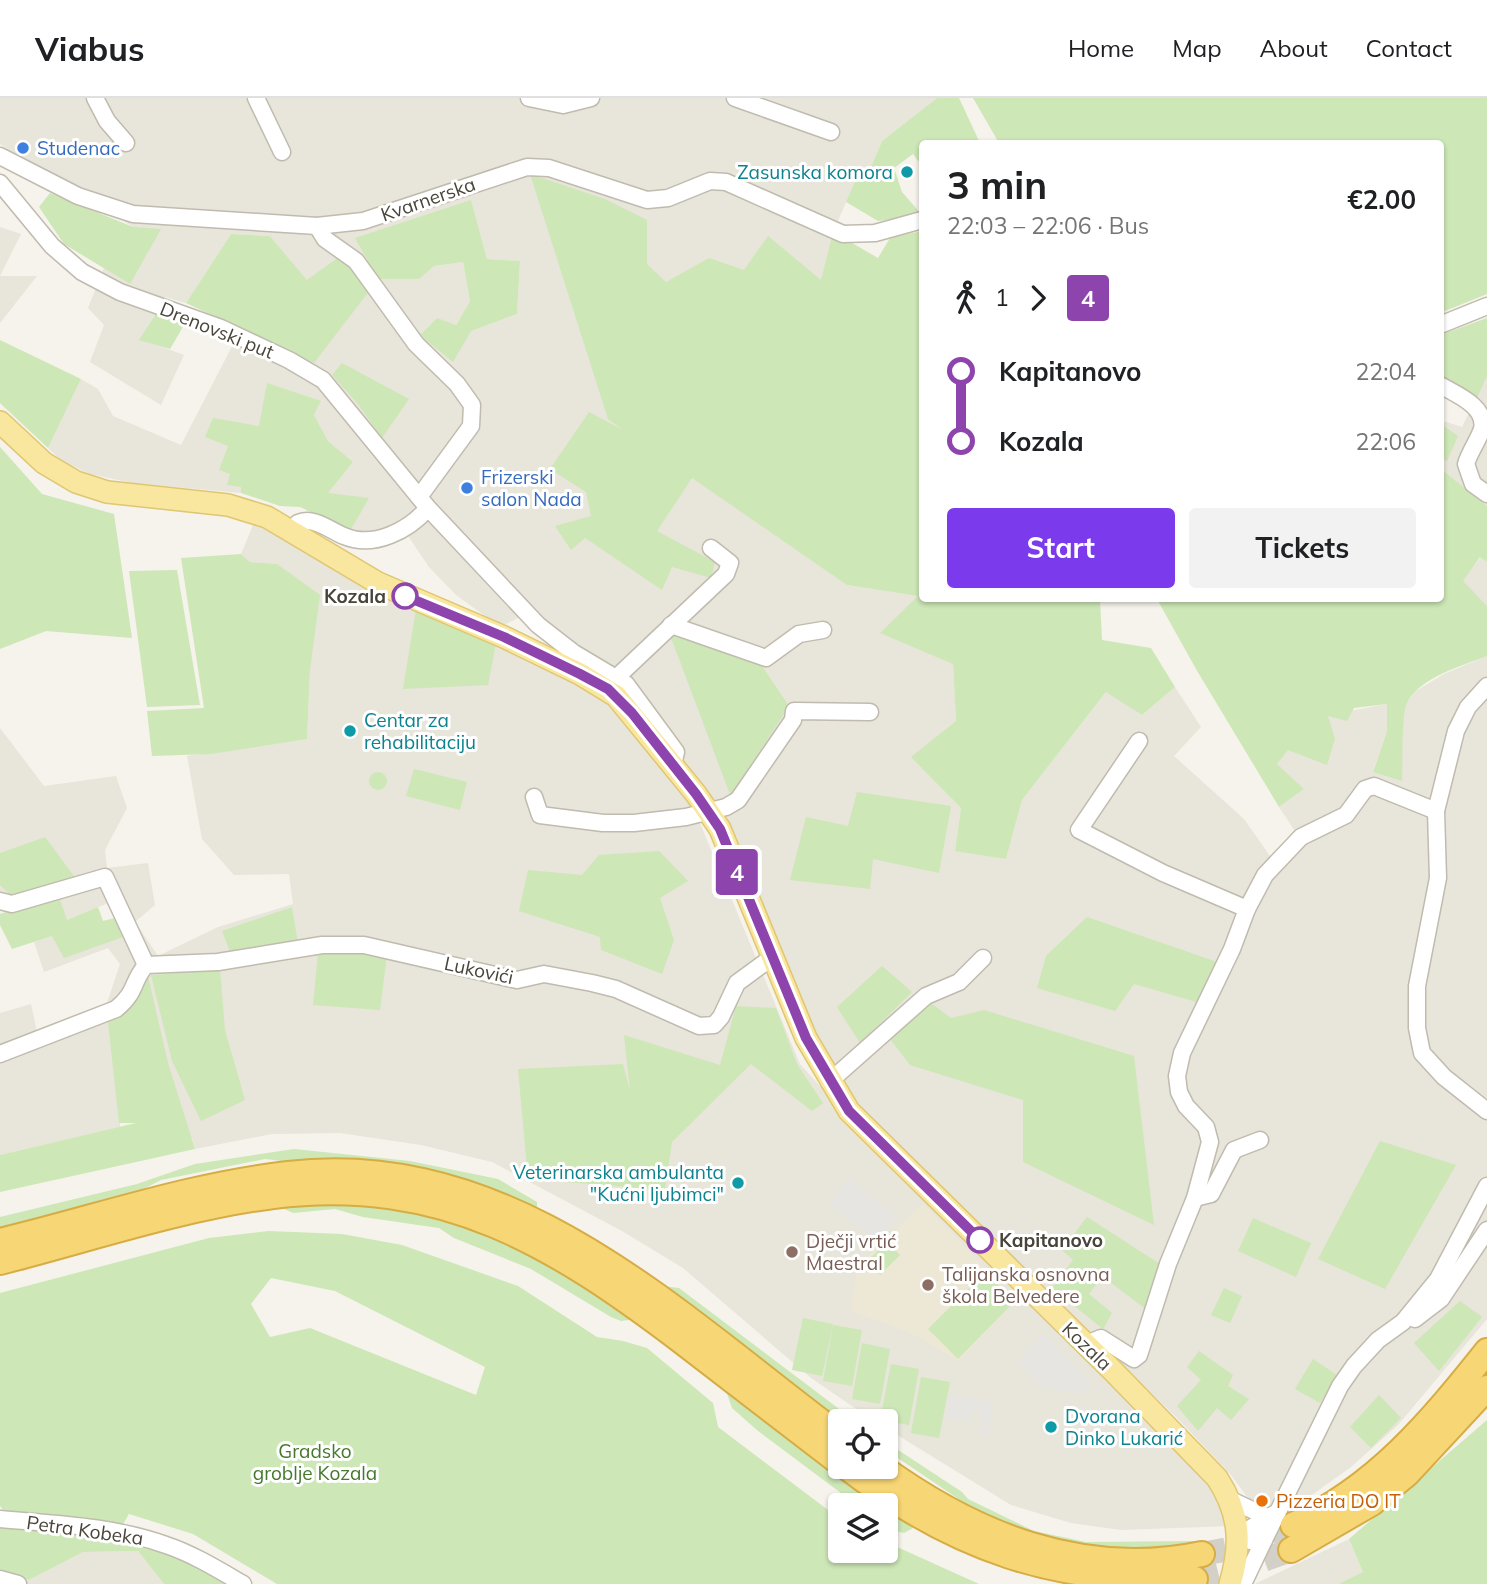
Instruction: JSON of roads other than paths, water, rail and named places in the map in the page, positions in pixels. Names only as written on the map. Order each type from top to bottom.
[{"type":"highway","points":[[0,1241],[182,1193],[261,1178],[337,1172],[425,1182],[506,1206],[592,1251],[630,1276],[828,1427]]},
{"type":"highway","points":[[0,1262],[191,1212],[273,1196],[358,1194],[438,1206],[515,1233],[588,1273],[828,1453]]},
{"type":"highway","points":[[1279,1518],[1355,1490],[1398,1454],[1487,1351]]},
{"type":"highway","points":[[1291,1550],[1372,1503],[1407,1475],[1487,1388]]},
{"type":"highway","points":[[898,1478],[963,1520],[1040,1549],[1067,1556],[1122,1561],[1165,1561],[1202,1554]]},
{"type":"highway","points":[[863,1479],[932,1528],[1012,1563],[1046,1573],[1102,1581],[1145,1583],[1195,1578]]},
{"type":"main road","name":"Kozala","points":[[0,422],[44,463],[91,488],[229,505],[267,517],[293,530],[377,583],[504,637],[608,689],[632,713],[709,811],[730,853],[806,1038],[849,1111],[1208,1467],[1229,1499],[1238,1535],[1239,1547],[1230,1584]]},
{"type":"street","points":[[95,98],[107,121],[127,143]]},
{"type":"street","points":[[256,98],[282,152]]},
{"type":"street","points":[[529,98],[564,104],[591,98]]},
{"type":"street","points":[[735,98],[831,132]]},
{"type":"street","name":"Kvarnerska","points":[[0,156],[78,197],[133,214],[317,226],[363,221],[513,169],[537,166],[647,200],[668,198],[710,181],[726,182],[848,234],[875,233],[919,221]]},
{"type":"street","name":"Drenovski put","points":[[0,183],[52,246],[82,272],[120,292],[229,332],[323,380],[424,503],[550,636],[626,684],[671,743],[676,752],[673,765]]},
{"type":"street","points":[[293,530],[298,523],[308,520],[351,539],[392,535],[408,528],[471,426],[472,405],[457,384],[416,344],[356,261],[325,239],[317,226]]},
{"type":"street","points":[[1444,324],[1487,306]]},
{"type":"street","points":[[1444,387],[1475,405],[1482,416],[1483,427],[1466,464],[1473,484],[1487,494]]},
{"type":"street","points":[[617,677],[726,574],[730,563],[711,548]]},
{"type":"street","points":[[671,625],[766,658],[799,634],[823,630]]},
{"type":"street","points":[[1487,686],[1468,707],[1456,731],[1436,811],[1438,878],[1418,968],[1419,1045],[1434,1068],[1487,1111]]},
{"type":"street","points":[[534,797],[540,815],[603,823],[665,820],[726,807],[738,800],[793,720],[794,711],[870,712]]},
{"type":"street","points":[[1139,741],[1079,831],[1163,873],[1247,909]]},
{"type":"street","points":[[1084,1345],[1101,1338],[1127,1357],[1134,1359],[1139,1354],[1168,1264],[1195,1198],[1210,1142],[1206,1128],[1186,1106],[1179,1092],[1177,1076],[1182,1053],[1233,949],[1247,909],[1265,875],[1301,837],[1346,815],[1365,789],[1374,786],[1382,788],[1436,811]]},
{"type":"street","points":[[0,901],[6,904],[23,901],[105,877],[146,965],[138,975],[131,997],[116,1009],[0,1054]]},
{"type":"street","name":"Lukovići","points":[[146,965],[218,962],[322,945],[364,945],[517,981],[544,974],[592,983],[616,989],[699,1026],[714,1025],[721,1017],[737,983],[771,958]]},
{"type":"street","points":[[830,1082],[926,996],[959,982],[983,958]]},
{"type":"street","points":[[1195,1198],[1211,1194],[1234,1150],[1260,1140]]},
{"type":"street","points":[[1243,1584],[1264,1540],[1279,1518],[1340,1386],[1378,1340],[1402,1322],[1438,1279],[1487,1186]]},
{"type":"street","points":[[1402,1322],[1411,1322],[1441,1299],[1487,1230]]},
{"type":"street","points":[[1229,1499],[1279,1518]]},
{"type":"street","points":[[1238,1535],[1279,1518]]},
{"type":"street","name":"Petra Kobeka","points":[[0,1519],[111,1531],[144,1538],[170,1546],[243,1584]]},
{"type":"street","points":[[1238,1535],[1251,1541],[1264,1540]]},
{"type":"street","points":[[0,1579],[18,1584]]},
{"type":"tunnel","points":[[1202,1554],[1240,1547],[1293,1525]]},
{"type":"tunnel","points":[[1195,1579],[1244,1567],[1291,1550]]},
{"type":"place","name":"Studenac","points":[[23,148]]},
{"type":"place","name":"Zasunska komora","points":[[907,172]]},
{"type":"place","name":"Frizerski salon Nada","points":[[467,488]]},
{"type":"place","name":"Kozala","points":[[405,596]]},
{"type":"place","name":"Centar za rehabilitaciju","points":[[350,731]]},
{"type":"place","name":"Veterinarska ambulanta \"Kućni ljubimci\"","points":[[738,1183]]},
{"type":"place","name":"Kapitanovo","points":[[980,1240]]},
{"type":"place","name":"Dječji vrtić Maestral","points":[[792,1252]]},
{"type":"place","name":"Talijanska osnovna škola Belvedere","points":[[928,1285]]},
{"type":"place","name":"Dvorana Dinko Lukarić","points":[[1051,1427]]},
{"type":"place","name":"Pizzeria DO IT","points":[[1262,1501]]},
{"type":"park label","name":"Gradsko groblje Kozala","points":[[315,1462]]}]
